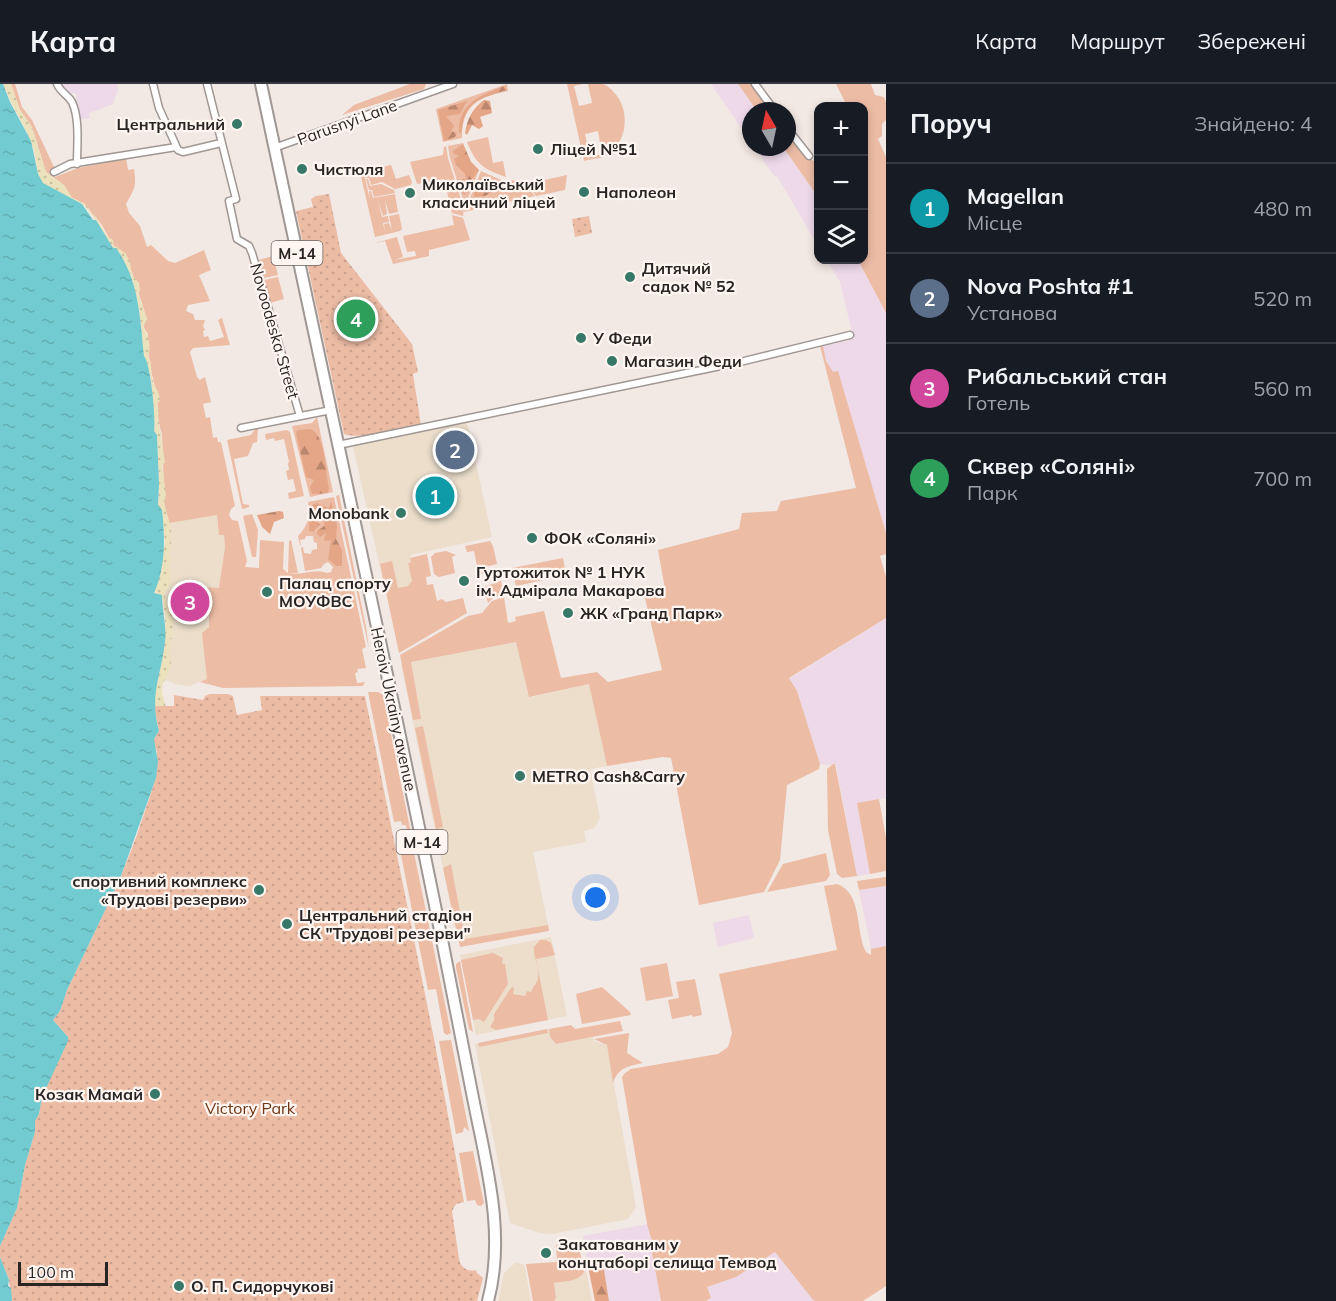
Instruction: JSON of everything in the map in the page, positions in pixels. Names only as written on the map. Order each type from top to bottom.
[{"type":"highway","name":"Heroiv Ukrainy avenue","points":[[261,84],[426,858],[493,1204],[495,1250],[488,1301]]},
{"type":"street","points":[[57,84],[63,95],[71,101],[74,110],[77,164]]},
{"type":"street","points":[[153,84],[159,108],[176,147],[183,152],[221,143]]},
{"type":"street","name":"Novoodeska Street","points":[[207,84],[236,200],[229,201],[237,239],[249,246],[252,253],[300,416]]},
{"type":"street","points":[[429,84],[432,92]]},
{"type":"street","name":"Parusnyi Lane","points":[[274,148],[453,84]]},
{"type":"street","points":[[755,84],[768,102]]},
{"type":"street","points":[[796,139],[809,156]]},
{"type":"street","points":[[54,172],[61,167],[133,152],[176,147]]},
{"type":"street","points":[[338,445],[740,362],[850,335]]},
{"type":"street","points":[[241,428],[331,410]]},
{"type":"shaded area","points":[[60,84],[117,84],[118,89],[113,104],[89,113],[90,118],[78,120],[76,93],[65,94]]},
{"type":"shaded area","points":[[711,84],[738,84],[751,102],[742,102],[742,129]]},
{"type":"shaded area","points":[[760,156],[789,156],[814,191],[814,239],[777,176],[775,177]]},
{"type":"shaded area","points":[[829,264],[860,264],[886,313],[886,533],[837,372],[833,373],[823,353],[823,346],[847,341],[852,332],[840,282]]},
{"type":"shaded area","points":[[467,422],[492,537],[410,555],[411,562],[408,563],[414,588],[386,594],[353,446]]},
{"type":"shaded area","points":[[217,515],[219,535],[224,535],[225,547],[207,679],[189,686],[173,684],[158,678],[165,615],[162,595],[164,523]]},
{"type":"shaded area","points":[[886,618],[886,798],[857,803],[870,874],[857,876],[836,765],[820,764],[797,691],[789,679]]},
{"type":"shaded area","points":[[516,642],[532,697],[588,684],[590,686],[607,766],[590,769],[600,818],[594,828],[584,831],[586,842],[533,852],[548,925],[458,941],[401,664]]},
{"type":"shaded area","points":[[886,886],[886,946],[871,949],[859,890]]},
{"type":"shaded area","points":[[749,915],[754,938],[718,947],[713,923]]},
{"type":"shaded area","points":[[551,937],[567,1016],[476,1035],[460,955]]},
{"type":"shaded area","points":[[549,1029],[550,1037],[556,1044],[593,1037],[594,1041],[607,1045],[636,1207],[628,1219],[552,1234],[540,1233],[510,1223],[475,1044]]},
{"type":"shaded area","points":[[648,1224],[661,1301],[609,1301],[603,1264],[588,1266],[583,1236]]},
{"type":"shaded area","points":[[775,1252],[814,1301],[707,1301],[711,1298],[707,1287],[736,1277]]},
{"type":"shaded area","points":[[516,1262],[524,1265],[531,1301],[498,1301],[504,1273]]},
{"type":"shaded area","points":[[586,1271],[592,1301],[554,1301],[556,1298],[553,1283],[580,1278]]},
{"type":"green space","points":[[11,84],[15,84],[22,107],[32,120],[54,167],[55,177],[78,168],[126,158],[128,170],[134,169],[135,184],[126,204],[129,213],[140,226],[147,247],[151,245],[168,261],[175,263],[204,250],[211,270],[199,275],[210,301],[188,305],[186,311],[193,314],[195,320],[205,320],[204,337],[208,336],[210,341],[224,337],[218,320],[222,318],[230,345],[193,348],[190,352],[197,377],[200,380],[205,377],[211,402],[203,404],[206,418],[210,417],[213,438],[217,437],[218,442],[221,442],[235,506],[229,515],[232,520],[238,521],[247,561],[245,567],[259,568],[260,540],[284,542],[283,569],[288,573],[289,541],[291,540],[298,573],[288,574],[298,574],[313,571],[331,572],[333,567],[328,562],[321,568],[305,571],[301,548],[303,547],[304,553],[311,554],[312,550],[317,549],[317,543],[314,542],[313,536],[306,536],[305,539],[300,540],[300,545],[298,536],[308,520],[308,502],[334,497],[366,647],[362,649],[366,668],[357,669],[358,672],[355,673],[357,683],[365,682],[363,686],[223,688],[200,682],[207,679],[202,633],[209,627],[209,597],[204,587],[219,588],[225,547],[224,535],[219,535],[217,515],[169,523],[164,503],[162,435],[157,415],[158,392],[150,362],[148,334],[144,326],[147,319],[126,254],[114,247],[102,225],[84,203],[72,198],[64,185],[46,172],[32,127],[20,110]]},
{"type":"green space","points":[[410,84],[426,84],[424,89],[342,115],[354,105]]},
{"type":"green space","points":[[507,84],[508,91],[489,96],[474,104],[469,110],[465,117],[462,138],[443,142],[436,109]]},
{"type":"green space","points":[[567,84],[582,84],[574,86],[579,106],[592,103],[588,84],[602,84],[612,90],[621,104],[624,112],[624,130],[617,146],[611,152],[603,157],[584,161]],"holes":[[[598,131],[602,154],[590,157],[585,134]]]},
{"type":"green space","points":[[738,84],[752,84],[765,102],[751,102]]},
{"type":"green space","points":[[836,84],[871,84],[875,95],[884,97],[886,102],[886,120],[882,124],[882,136],[878,139],[886,157],[886,313],[860,264],[868,264],[868,102],[845,102]]},
{"type":"green space","points":[[504,86],[507,90],[481,99],[470,108],[466,114],[461,134],[459,132],[460,122],[467,107],[480,97]]},
{"type":"green space","points":[[484,100],[490,101],[492,113],[480,117],[483,126],[479,129],[472,125],[467,135],[465,133],[467,123],[474,110]]},
{"type":"green space","points":[[467,101],[460,114],[446,116],[454,126],[451,131],[457,133],[455,137],[444,141],[438,110]]},
{"type":"green space","points":[[488,137],[493,163],[503,161],[506,177],[481,165],[467,142]]},
{"type":"green space","points":[[463,143],[471,162],[479,170],[465,206],[448,146]]},
{"type":"green space","points":[[796,143],[808,158],[814,161],[814,191],[789,156],[796,156]]},
{"type":"green space","points":[[463,144],[471,162],[479,170],[467,186],[468,192],[464,195],[457,179],[466,179],[465,174],[456,165],[454,159],[459,156],[453,153]]},
{"type":"green space","points":[[446,146],[464,209],[463,216],[452,213],[444,179],[417,184],[410,162],[443,155]]},
{"type":"green space","points":[[391,165],[396,179],[409,175],[411,185],[395,189],[382,182],[371,185],[369,178],[365,178],[370,200],[369,191],[373,198],[395,194],[398,212],[389,214],[385,200],[387,214],[383,216],[378,201],[382,217],[388,216],[389,222],[383,223],[385,232],[384,224],[389,223],[392,230],[389,216],[399,214],[402,229],[375,237],[360,172]]},
{"type":"green space","points":[[481,171],[506,182],[515,180],[518,184],[507,188],[525,184],[535,196],[464,212]]},
{"type":"green space","points":[[567,175],[565,190],[536,196],[527,184]]},
{"type":"green space","points":[[481,177],[481,185],[485,184],[485,180],[495,181],[501,188],[485,196],[475,197],[474,194]]},
{"type":"green space","points":[[366,179],[370,186],[381,184],[394,190],[395,193],[374,197]]},
{"type":"green space","points":[[329,194],[341,253],[412,344],[418,372],[413,374],[421,425],[370,435],[344,434],[296,211],[313,207],[311,199]]},
{"type":"green space","points":[[452,215],[463,218],[470,240],[429,250],[429,256],[393,264],[385,241],[375,243],[397,237],[403,257],[394,260],[416,256],[415,251],[407,252],[403,236],[454,225]]},
{"type":"green space","points":[[589,216],[592,233],[575,237],[572,219]]},
{"type":"green space","points":[[273,256],[278,275],[264,278],[259,260]]},
{"type":"green space","points":[[278,277],[284,299],[270,303],[264,280]]},
{"type":"green space","points":[[820,346],[823,346],[826,361],[833,372],[838,371],[886,533],[886,554],[880,556],[886,577],[886,618],[789,678],[797,691],[820,764],[819,769],[787,785],[780,860],[764,892],[699,905],[671,758],[663,757],[607,766],[589,684],[529,697],[516,642],[411,662],[421,719],[413,720],[400,655],[468,616],[482,613],[492,601],[504,597],[508,623],[516,621],[515,617],[544,611],[561,678],[597,672],[608,682],[662,670],[644,594],[665,589],[658,550],[739,529],[742,513],[777,511],[781,501],[856,488]]},
{"type":"green space","points":[[317,417],[333,492],[310,497],[292,426],[312,423]]},
{"type":"green space","points":[[258,428],[257,442],[253,443],[248,456],[234,459],[243,504],[249,505],[242,509],[227,440],[251,435]]},
{"type":"green space","points":[[310,429],[315,432],[322,446],[328,493],[312,494],[310,487],[314,480],[306,477],[296,434],[297,430]]},
{"type":"green space","points":[[287,430],[290,432],[304,496],[289,499],[288,493],[296,491],[293,479],[288,480],[286,471],[289,470],[289,462],[284,439],[266,440],[265,434]]},
{"type":"green space","points":[[339,495],[366,627],[369,649],[336,496]]},
{"type":"green space","points":[[317,503],[329,508],[332,503],[337,526],[336,539],[342,550],[342,566],[336,566],[328,559],[331,540],[324,541],[326,533],[320,537],[317,534],[317,531],[324,526],[325,516],[314,514],[315,521],[320,524],[313,532],[309,531],[310,506]]},
{"type":"green space","points":[[283,512],[284,518],[274,522],[270,534],[262,527],[257,515]]},
{"type":"green space","points":[[252,514],[258,530],[256,557],[252,557],[243,516]]},
{"type":"green space","points":[[490,541],[497,564],[484,567],[485,573],[479,575],[474,551],[467,552],[465,546]]},
{"type":"green space","points":[[446,551],[456,555],[452,557],[455,573],[439,577],[434,574],[431,557],[435,553]]},
{"type":"green space","points":[[427,554],[431,576],[426,577],[427,585],[433,584],[437,601],[442,599],[446,602],[463,598],[467,613],[399,653],[380,564],[392,561],[398,588],[408,586],[412,581],[408,563],[411,562],[410,558]]},
{"type":"green space","points":[[563,558],[566,575],[516,586],[512,568]]},
{"type":"green space","points":[[501,581],[504,595],[494,597],[488,603],[484,587]]},
{"type":"green space","points":[[368,692],[378,692],[383,695],[413,843],[409,844],[406,825],[402,825],[401,821],[394,822]]},
{"type":"green space","name":"Victory Park","points":[[210,694],[233,696],[237,715],[262,710],[260,696],[365,696],[434,1039],[464,1202],[456,1204],[452,1211],[459,1259],[465,1269],[476,1270],[483,1278],[477,1301],[12,1301],[9,1280],[0,1257],[0,1246],[17,1208],[42,1097],[68,1037],[53,1020],[60,1011],[67,990],[120,879],[156,778],[157,751],[154,739],[159,731],[154,706],[174,706],[174,695],[203,700]]},
{"type":"green space","points":[[423,726],[443,827],[436,829],[415,728]]},
{"type":"green space","points":[[835,764],[857,876],[842,878],[837,874],[828,830],[827,769]]},
{"type":"green space","points":[[879,799],[886,838],[886,871],[870,874],[857,803]]},
{"type":"green space","points":[[413,848],[451,1033],[447,1035],[444,1033],[436,989],[428,990],[400,850]]},
{"type":"green space","points":[[826,853],[830,875],[826,881],[767,892],[783,864]]},
{"type":"green space","points":[[451,864],[465,939],[548,925],[549,931],[460,947],[443,868]]},
{"type":"green space","points":[[886,877],[886,886],[859,890],[857,881]]},
{"type":"green space","points":[[837,884],[845,889],[855,904],[866,952],[871,955],[871,949],[886,946],[886,1286],[863,1301],[814,1301],[775,1252],[736,1277],[707,1287],[711,1298],[706,1301],[661,1301],[622,1077],[631,1069],[718,1054],[728,1047],[732,1033],[719,974],[837,950],[824,886]]},
{"type":"green space","points":[[540,940],[551,943],[555,955],[536,959],[548,1020],[496,1030],[490,1027],[494,1014],[511,988],[514,987],[513,994],[525,996],[527,991],[531,992],[537,982],[534,947]]},
{"type":"green space","points":[[493,953],[503,958],[502,964],[505,964],[508,984],[484,1022],[479,1019],[473,1020],[461,960]]},
{"type":"green space","points":[[460,961],[473,1032],[469,1029],[456,968],[456,964]]},
{"type":"green space","points":[[667,963],[673,996],[646,1001],[640,968]]},
{"type":"green space","points":[[695,979],[702,1015],[672,1019],[668,1000],[679,998],[676,982]]},
{"type":"green space","points":[[602,987],[631,1015],[582,1024],[576,994]]},
{"type":"green space","points":[[620,1021],[623,1031],[556,1044],[550,1037],[549,1029],[571,1025],[575,1029]]},
{"type":"green space","points":[[547,1029],[548,1033],[479,1047],[478,1043]]},
{"type":"green space","points":[[629,1033],[627,1053],[643,1063],[624,1068],[613,1083],[607,1045],[594,1039]]},
{"type":"green space","points":[[451,1040],[469,1131],[464,1127],[463,1132],[456,1134],[439,1041]]},
{"type":"green space","points":[[473,1151],[484,1203],[481,1206],[477,1205],[475,1200],[467,1201],[459,1153]]},
{"type":"green space","points":[[578,1241],[584,1272],[582,1275],[579,1278],[554,1283],[556,1298],[554,1301],[533,1301],[526,1264],[557,1262],[556,1245]]},
{"type":"green space","points":[[603,1264],[609,1301],[595,1301],[588,1266]]},
{"type":"sand","points":[[3,84],[11,84],[20,110],[32,127],[46,172],[64,185],[72,198],[84,203],[107,236],[113,240],[114,247],[116,246],[126,254],[132,275],[139,283],[138,293],[147,319],[143,327],[149,341],[148,355],[152,378],[160,398],[157,403],[165,463],[162,464],[166,495],[164,503],[171,528],[169,555],[172,560],[169,563],[170,582],[165,596],[166,604],[173,613],[173,638],[170,639],[171,665],[162,687],[166,707],[154,706],[155,687],[165,642],[165,615],[162,596],[154,593],[165,543],[163,520],[158,505],[157,435],[153,431],[155,428],[152,390],[144,357],[134,286],[124,260],[116,248],[113,249],[86,207],[50,188],[40,179],[31,142]]},
{"type":"water","points":[[0,84],[3,84],[31,141],[38,174],[43,183],[82,204],[124,260],[134,286],[144,356],[151,380],[154,431],[157,435],[158,505],[162,510],[164,541],[161,573],[154,593],[162,595],[165,636],[155,696],[159,731],[154,739],[158,762],[156,778],[120,879],[67,990],[60,1011],[53,1020],[68,1037],[68,1041],[42,1097],[17,1208],[0,1246]]},
{"type":"water","points":[[0,1257],[9,1280],[8,1286],[11,1288],[12,1301],[0,1301]]},
{"type":"place","name":"Центральний","points":[[237,124]]},
{"type":"place","name":"Ліцей №51","points":[[538,149]]},
{"type":"place","name":"Чистюля","points":[[302,169]]},
{"type":"place","name":"Наполеон","points":[[584,192]]},
{"type":"place","name":"Миколаївський класичний ліцей","points":[[410,193]]},
{"type":"place","name":"Дитячий садок № 52","points":[[630,277]]},
{"type":"place","name":"Сквер «Соляні»","points":[[356,319]]},
{"type":"place","name":"У Феди","points":[[581,338]]},
{"type":"place","name":"Магазин Феди","points":[[612,361]]},
{"type":"place","name":"Nova Poshta #1","points":[[455,450]]},
{"type":"place","name":"Magellan","points":[[435,496]]},
{"type":"place","name":"Monobank","points":[[401,513]]},
{"type":"place","name":"ФОК «Соляні»","points":[[532,538]]},
{"type":"place","name":"Гуртожиток № 1 НУК ім. Адмірала Макарова","points":[[464,581]]},
{"type":"place","name":"Палац спорту МОУФВС","points":[[267,592]]},
{"type":"place","name":"Рибальський стан","points":[[190,602]]},
{"type":"place","name":"ЖК «Гранд Парк»","points":[[568,613]]},
{"type":"place","name":"METRO Cash&Carry","points":[[520,776]]},
{"type":"place","name":"спортивний комплекс «Трудові резерви»","points":[[259,890]]},
{"type":"place","name":"Центральний стадіон СК \"Трудові резерви\"","points":[[287,924]]},
{"type":"place","name":"Козак Мамай","points":[[155,1094]]},
{"type":"place","name":"Закатованим у концтаборі селища Темвод","points":[[546,1253]]},
{"type":"place","name":"О. П. Сидорчукові","points":[[179,1286]]}]
